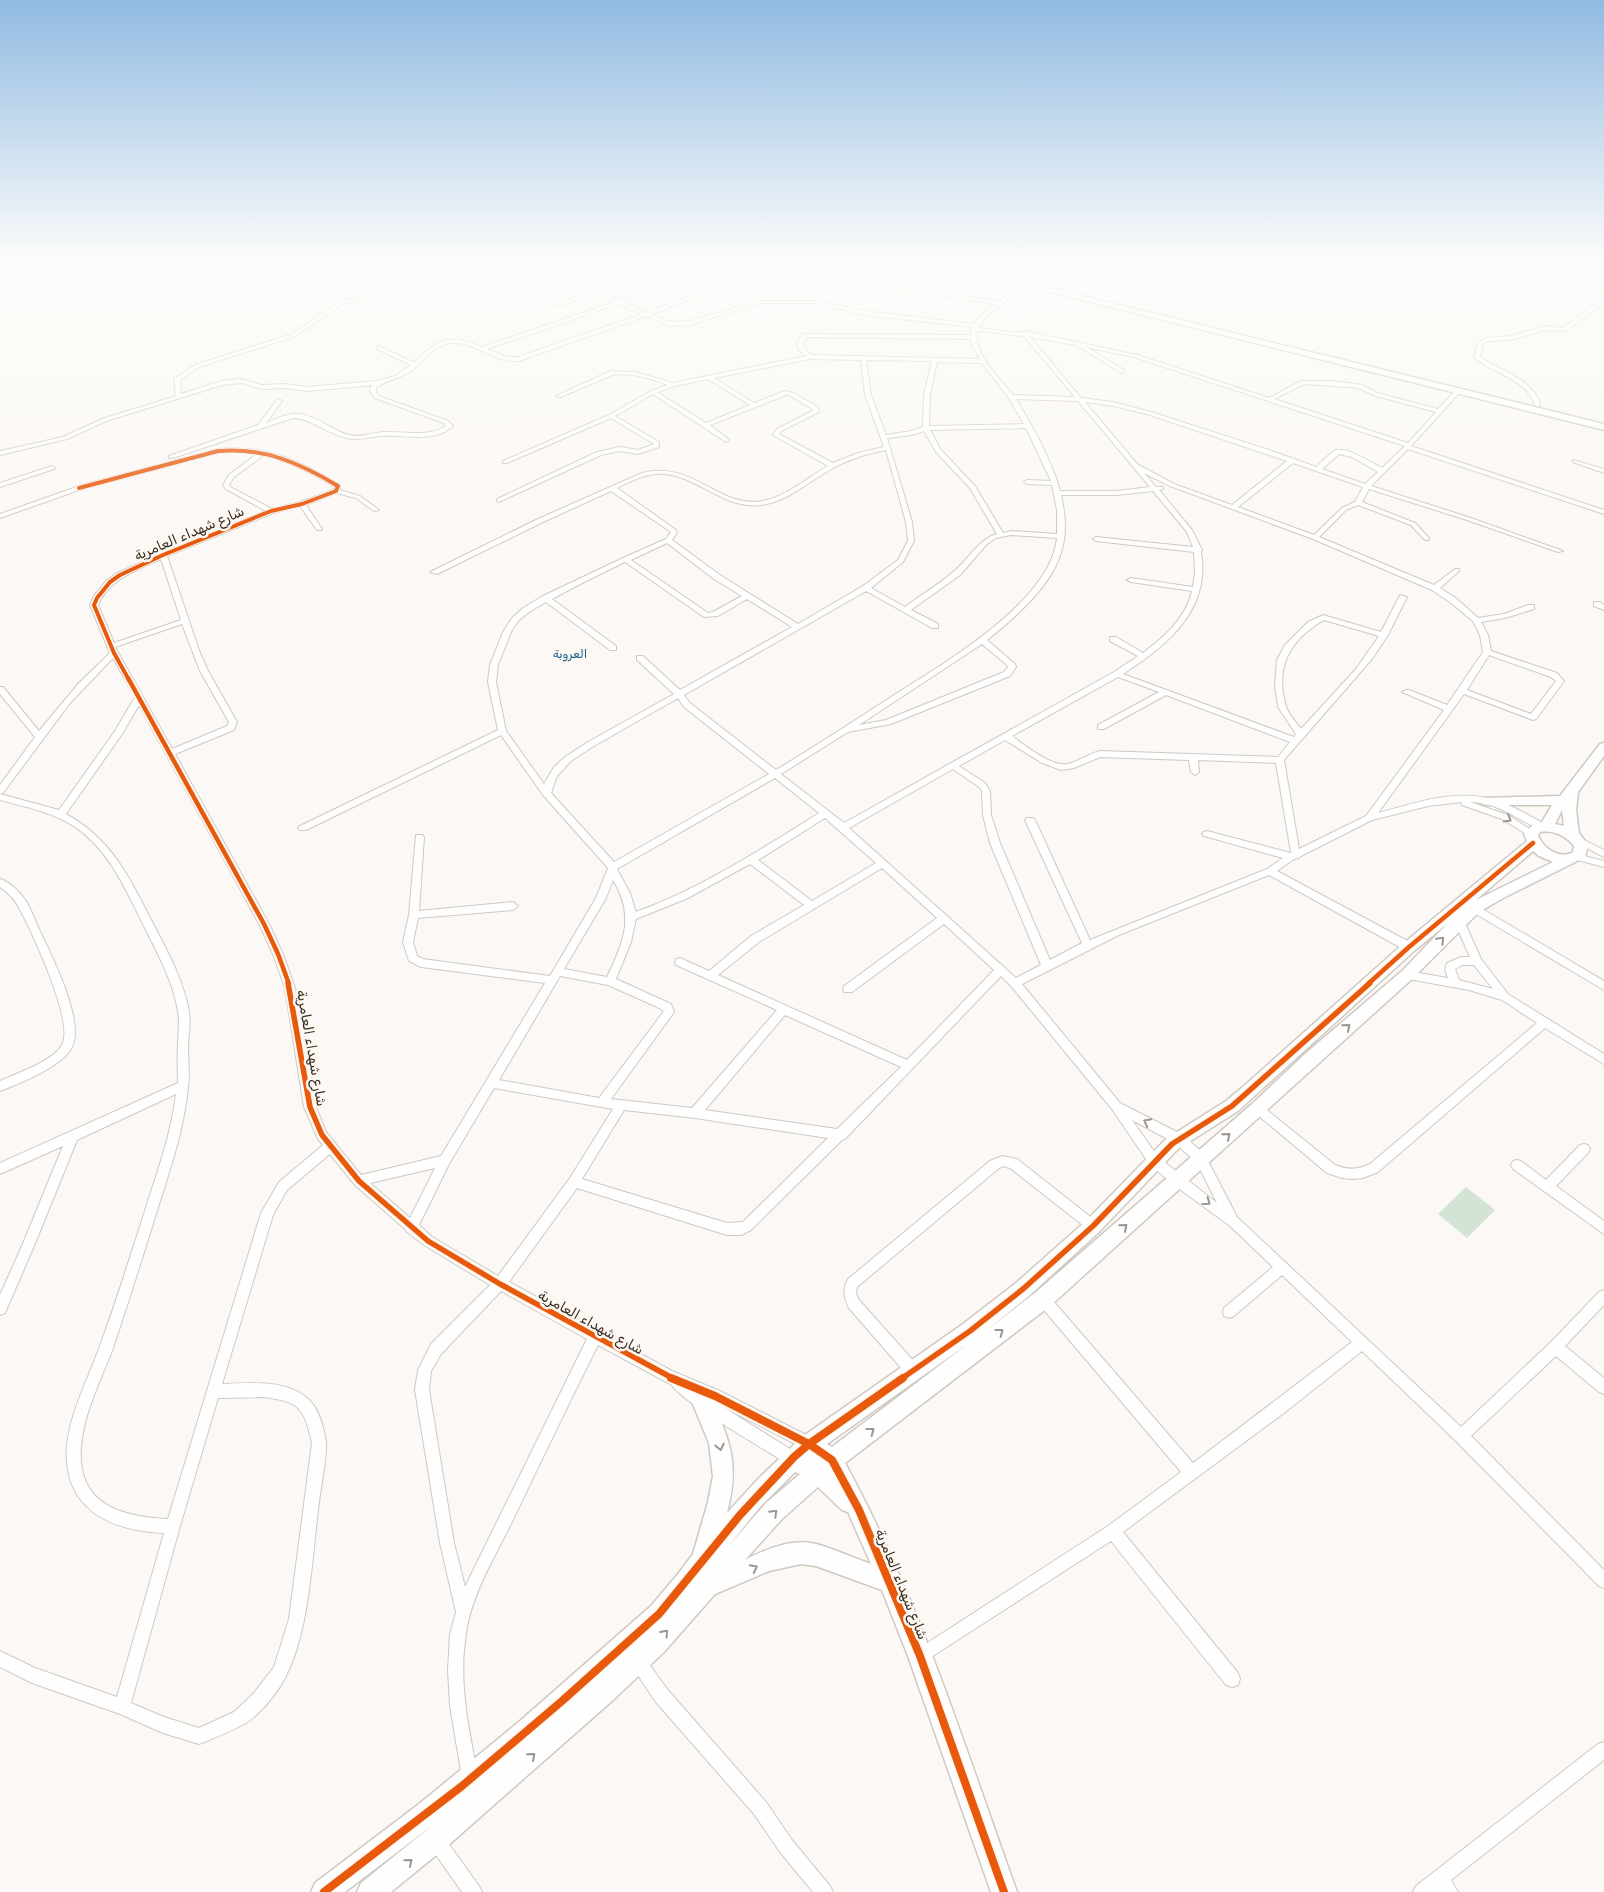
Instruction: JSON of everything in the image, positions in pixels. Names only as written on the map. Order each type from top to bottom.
[{"type":"main road","points":[[1309,353],[1604,427]]},
{"type":"main road","points":[[1320,353],[1604,421]]},
{"type":"street","points":[[178,395],[177,379],[198,366],[237,353]]},
{"type":"street","points":[[389,353],[414,365]]},
{"type":"street","points":[[0,453],[66,438],[104,420],[178,395],[233,381],[242,381],[262,387],[307,389],[378,383],[397,377],[427,353]]},
{"type":"street","points":[[492,353],[506,359],[515,360],[534,353]]},
{"type":"street","points":[[806,353],[810,357]]},
{"type":"street","points":[[412,1228],[446,1160],[601,898],[612,869],[774,775],[982,640],[1011,618],[1034,591],[1057,556],[1061,536],[1059,493],[1056,483],[1048,462],[1028,426],[1011,397],[983,362],[981,353]]},
{"type":"street","points":[[843,827],[1145,657],[1161,645],[1176,628],[1192,604],[1197,590],[1200,562],[1199,550],[1186,524],[1041,353]]},
{"type":"street","points":[[1094,353],[1122,371]]},
{"type":"street","points":[[1123,353],[1271,399],[1604,512]]},
{"type":"street","points":[[1477,353],[1478,359],[1524,384],[1531,391],[1538,404]]},
{"type":"street","points":[[505,462],[611,416],[653,392],[673,385],[709,377],[810,357],[983,362]]},
{"type":"street","points":[[546,793],[553,773],[565,761],[796,626],[866,588],[902,561],[911,541],[909,522],[888,448],[868,395],[863,358]]},
{"type":"street","points":[[935,360],[927,395],[926,428],[938,451],[972,487],[1001,535]]},
{"type":"street","points":[[560,396],[611,373],[619,372],[637,373],[673,385]]},
{"type":"street","points":[[709,377],[753,405]]},
{"type":"street","points":[[1271,399],[1303,382],[1334,383],[1358,386],[1375,394],[1439,411]]},
{"type":"street","points":[[0,516],[261,426],[297,416],[353,438],[385,434],[426,436],[450,426],[446,422],[377,397],[373,392],[373,388],[378,383]]},
{"type":"street","points":[[1315,538],[1344,509],[1358,503],[1367,486],[1408,446],[1458,391]]},
{"type":"street","points":[[653,392],[706,425],[726,440]]},
{"type":"street","points":[[706,425],[787,393],[816,408],[817,411],[779,430],[776,435],[833,466]]},
{"type":"street","points":[[1011,397],[1080,399],[1113,404],[1149,413],[1560,551]]},
{"type":"street","points":[[261,426],[279,402]]},
{"type":"street","points":[[499,500],[599,453],[620,449],[638,452],[657,446],[658,443],[611,416]]},
{"type":"street","points":[[883,437],[912,433],[926,428],[1028,426]]},
{"type":"street","points":[[434,572],[566,508],[641,475],[665,472],[674,473],[738,502],[758,504],[780,497],[833,466],[863,453],[888,448]]},
{"type":"street","points":[[79,488],[218,451],[238,449],[264,452],[287,459],[338,486],[336,491],[358,497],[376,510]]},
{"type":"street","points":[[264,452],[231,476],[226,485],[228,488],[271,511]]},
{"type":"street","points":[[1317,470],[1337,452],[1341,452],[1352,454],[1361,461],[1382,471]]},
{"type":"street","points":[[1233,508],[1292,460]]},
{"type":"street","points":[[1575,461],[1604,471]]},
{"type":"street","points":[[1137,466],[1172,485],[1315,538],[1435,588],[1476,620],[1484,635],[1487,652],[1462,691],[1369,818]]},
{"type":"street","points":[[0,485],[52,468]]},
{"type":"street","points":[[1027,482],[1056,483]]},
{"type":"street","points":[[1059,493],[1157,490],[1172,485]]},
{"type":"street","points":[[610,981],[624,948],[631,917],[623,891],[612,869],[546,793],[502,731],[492,682],[494,665],[500,646],[515,620],[526,610],[546,598],[625,559],[668,540],[674,533],[674,531],[612,488]]},
{"type":"street","name":"شارع شهداء العامرية","points":[[336,491],[302,504],[271,511],[163,555],[110,582],[97,598],[94,605],[113,649],[264,924],[278,954],[290,988],[310,1107],[322,1135],[360,1181],[428,1241],[500,1284],[667,1376],[715,1396],[810,1444],[825,1467],[859,1510],[890,1580],[920,1656],[1004,1892]]},
{"type":"street","points":[[1358,503],[1413,524],[1427,539]]},
{"type":"street","points":[[302,504],[319,529]]},
{"type":"street","points":[[905,610],[957,573],[985,542],[1001,535],[1015,533],[1061,536]]},
{"type":"street","points":[[1096,539],[1199,550]]},
{"type":"street","points":[[668,540],[717,577],[796,626]]},
{"type":"street","points":[[163,555],[184,621],[204,671],[234,722],[231,728],[170,753]]},
{"type":"street","points":[[625,559],[707,615],[715,614],[748,596]]},
{"type":"street","points":[[1435,588],[1458,570]]},
{"type":"street","points":[[1131,580],[1197,590]]},
{"type":"street","points":[[866,588],[935,626]]},
{"type":"street","points":[[1294,856],[1280,760],[1297,737],[1368,659],[1384,635],[1403,597]]},
{"type":"street","points":[[546,598],[613,648]]},
{"type":"street","points":[[1476,620],[1505,616],[1531,607]]},
{"type":"street","points":[[1297,737],[1280,702],[1280,668],[1283,654],[1288,647],[1311,624],[1323,618],[1384,635]]},
{"type":"street","points":[[0,791],[39,736],[113,649],[184,621]]},
{"type":"street","points":[[1113,638],[1145,657]]},
{"type":"street","points":[[843,732],[888,722],[1007,674],[1012,667],[1011,664],[982,640]]},
{"type":"street","points":[[1462,691],[1533,717],[1560,681],[1554,675],[1487,652]]},
{"type":"street","points":[[640,658],[679,694],[687,705],[774,775],[843,827],[1001,969],[1015,983],[1116,1106],[1154,1161],[1234,1222],[1461,1436],[1604,1581]]},
{"type":"street","points":[[1117,674],[1297,737]]},
{"type":"street","points":[[0,689],[3,699],[39,736]]},
{"type":"street","points":[[1101,727],[1165,692]]},
{"type":"street","points":[[1406,692],[1449,709]]},
{"type":"street","points":[[60,815],[119,732],[139,697]]},
{"type":"street","points":[[303,828],[502,731]]},
{"type":"street","points":[[1005,736],[1051,764],[1062,768],[1100,754],[1280,760]]},
{"type":"street","points":[[370,1892],[474,1807],[605,1692],[660,1613],[758,1494],[793,1459],[810,1444],[970,1331],[1023,1289],[1093,1226],[1154,1161],[1179,1139],[1232,1106],[1409,947],[1497,875],[1539,832],[1604,747]]},
{"type":"street","points":[[1193,757],[1195,772]]},
{"type":"street","points":[[954,766],[982,785],[986,790],[988,815],[995,843],[1046,966]]},
{"type":"street","points":[[1487,801],[1567,796]]},
{"type":"street","points":[[324,1892],[425,1816],[567,1698],[633,1652],[656,1644],[774,1511],[825,1467],[1043,1299],[1178,1181],[1311,1058],[1407,975],[1474,908],[1500,893],[1574,858],[1582,850],[1575,838],[1567,796]]},
{"type":"street","points":[[0,797],[60,815],[83,830],[108,851],[130,888],[163,954],[177,987],[184,1012],[183,1086],[172,1144],[158,1191],[74,1439],[74,1464],[78,1483],[88,1499],[104,1512],[126,1522],[153,1526],[173,1526]]},
{"type":"street","points":[[1015,983],[1088,945],[1165,911],[1270,871],[1294,856],[1369,818],[1450,800],[1473,798],[1507,807],[1539,832],[1550,856],[1574,858],[1604,864]]},
{"type":"street","points":[[1450,800],[1489,810],[1539,832],[1560,829],[1604,854]]},
{"type":"street","points":[[631,917],[691,893],[750,860],[826,813]]},
{"type":"street","points":[[1030,820],[1088,945]]},
{"type":"street","points":[[1207,834],[1294,856]]},
{"type":"street","points":[[419,838],[414,914],[408,942],[410,954],[416,961],[610,981],[667,1008],[669,1012],[602,1103]]},
{"type":"street","points":[[750,860],[812,906]]},
{"type":"street","points":[[710,975],[756,939],[883,863]]},
{"type":"street","points":[[1270,871],[1409,947]]},
{"type":"street","points":[[0,882],[13,892],[22,903],[68,1006],[72,1036],[64,1051],[54,1058],[0,1086]]},
{"type":"street","points":[[414,914],[513,906]]},
{"type":"street","points":[[1474,908],[1604,986]]},
{"type":"street","points":[[848,989],[945,918]]},
{"type":"street","points":[[1459,921],[1477,961],[1505,997]]},
{"type":"street","points":[[1455,983],[1450,969],[1451,966],[1460,961],[1477,961]]},
{"type":"street","points":[[680,962],[909,1066]]},
{"type":"street","points":[[574,1182],[727,1229],[741,1229],[747,1226],[841,1135],[1001,969]]},
{"type":"street","points":[[1407,975],[1455,983],[1505,997],[1602,1055]]},
{"type":"street","points":[[695,1112],[784,1009]]},
{"type":"street","points":[[1258,1109],[1331,1169],[1344,1174],[1364,1173],[1374,1168],[1545,1022]]},
{"type":"street","points":[[492,1084],[621,1106],[695,1112],[841,1135]]},
{"type":"street","points":[[0,1169],[183,1086]]},
{"type":"street","points":[[464,1613],[447,1543],[434,1471],[422,1380],[428,1360],[436,1349],[500,1284],[574,1182],[621,1106]]},
{"type":"street","points":[[1116,1106],[1179,1139],[1201,1159],[1234,1222]]},
{"type":"street","points":[[0,1309],[28,1246],[72,1137]]},
{"type":"street","points":[[122,1708],[173,1526],[267,1213],[283,1186],[331,1146]]},
{"type":"street","points":[[1548,1186],[1584,1149]]},
{"type":"street","points":[[360,1181],[446,1160]]},
{"type":"street","points":[[913,1371],[854,1304],[850,1294],[852,1282],[994,1165],[1002,1161],[1013,1163],[1093,1226]]},
{"type":"street","points":[[1517,1165],[1604,1228]]},
{"type":"street","points":[[1229,1312],[1282,1267]]},
{"type":"street","points":[[1461,1436],[1556,1347],[1604,1296]]},
{"type":"street","points":[[1043,1299],[1191,1472]]},
{"type":"street","points":[[474,1807],[456,1691],[458,1641],[464,1613],[493,1544],[595,1337]]},
{"type":"street","points":[[920,1656],[1113,1531],[1362,1344]]},
{"type":"street","points":[[1556,1347],[1604,1386]]},
{"type":"street","name":"شارع شهداء العامرية","points":[[667,1376],[702,1402],[793,1459],[825,1467]]},
{"type":"street","points":[[0,1659],[32,1675],[122,1708],[162,1725],[198,1736],[240,1718],[260,1699],[280,1672],[297,1619],[315,1490],[319,1442],[306,1406],[295,1398],[280,1393],[259,1391],[213,1391]]},
{"type":"street","points":[[702,1402],[716,1433],[721,1450],[723,1478],[703,1560]]},
{"type":"street","points":[[1113,1531],[1232,1678]]},
{"type":"street","points":[[708,1585],[747,1571],[766,1561],[801,1553],[840,1562],[856,1570],[890,1580]]},
{"type":"street","points":[[633,1652],[661,1695],[760,1808],[786,1846],[824,1892]]},
{"type":"street","points":[[1422,1892],[1444,1886],[1604,1750]]},
{"type":"street","points":[[425,1816],[436,1839],[473,1892]]},
{"type":"green space","points":[[1466,1187],[1495,1210],[1467,1238],[1438,1214]]},
{"type":"cycle path","points":[[79,488],[218,451],[234,450],[250,450],[281,457],[310,470],[338,486],[336,491],[302,504],[271,511],[163,555],[120,575],[110,582],[97,598],[94,605],[114,653],[230,861],[278,954],[290,988],[310,1107],[322,1135],[359,1181],[428,1241],[595,1337],[667,1376],[715,1396],[809,1444],[832,1460],[859,1510],[920,1656],[1004,1892]]},
{"type":"cycle path","points":[[324,1892],[428,1813],[496,1758],[659,1614],[753,1500],[809,1444],[970,1331],[1023,1289],[1093,1226],[1172,1144],[1232,1106],[1250,1091],[1409,947],[1533,843]]},
{"type":"district","name":"العروبة","points":[[570,654]]}]
